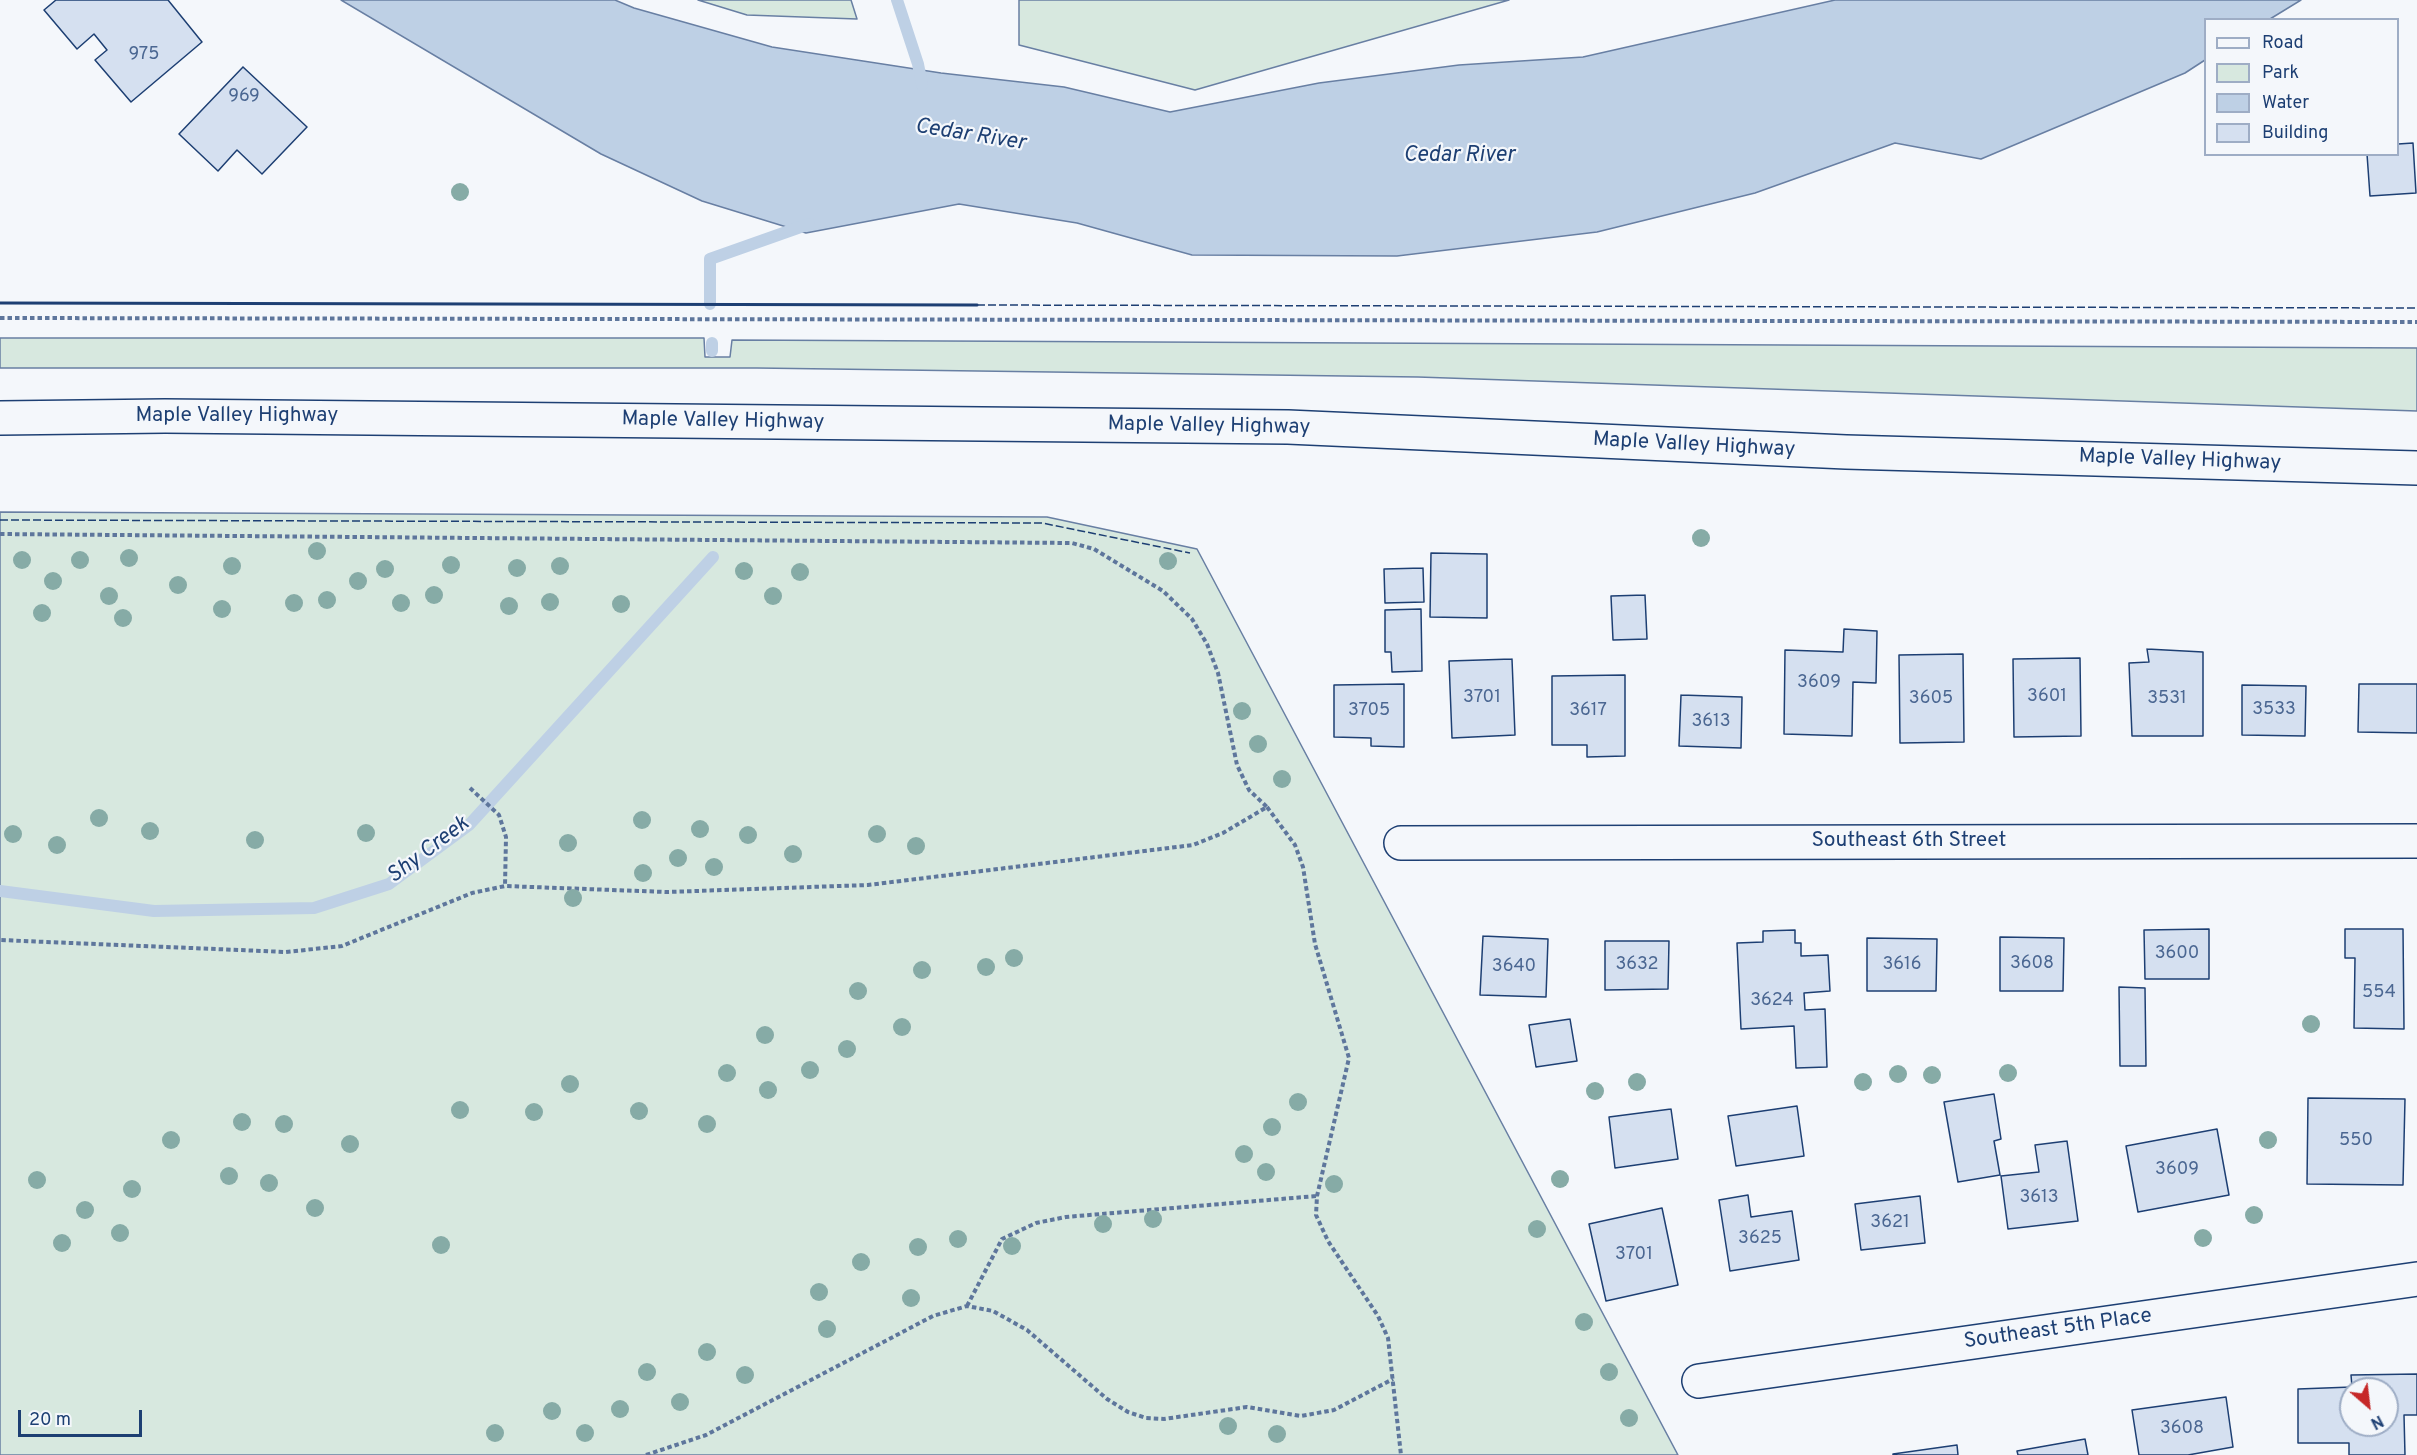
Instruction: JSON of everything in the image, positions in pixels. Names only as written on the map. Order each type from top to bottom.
[{"type":"main road","name":"Maple Valley Highway","points":[[0,418],[165,416],[1288,427],[1858,453],[2417,468]]},
{"type":"main road","name":"Southeast 6th Street","points":[[1401,843],[2417,841]]},
{"type":"main road","name":"Southeast 5th Place","points":[[1700,1381],[2417,1279]]},
{"type":"path","points":[[0,318],[2417,322]]},
{"type":"path","points":[[0,534],[1072,543],[1094,549],[1163,591],[1192,619],[1207,644],[1218,673],[1236,765],[1249,790],[1267,807],[1295,845],[1303,867],[1315,944],[1348,1058],[1317,1196],[1316,1215],[1328,1241],[1378,1316],[1388,1338],[1401,1455]]},
{"type":"path","points":[[470,788],[499,815],[506,837],[505,886]]},
{"type":"path","points":[[0,940],[286,952],[342,946],[472,893],[505,886],[667,892],[868,885],[1193,845],[1222,833],[1267,807]]},
{"type":"path","points":[[967,1306],[1002,1239],[1036,1223],[1066,1217],[1317,1196]]},
{"type":"path","points":[[646,1455],[706,1435],[933,1316],[967,1306],[993,1311],[1027,1330],[1107,1399],[1128,1412],[1146,1418],[1164,1419],[1247,1407],[1301,1416],[1334,1410],[1393,1379]]},
{"type":"green space","points":[[698,0],[851,0],[857,19],[747,15]]},
{"type":"green space","points":[[1019,0],[1509,0],[1195,90],[1019,45]]},
{"type":"green space","points":[[0,338],[704,338],[705,357],[730,357],[732,340],[2417,348],[2417,411],[1418,377],[757,368],[0,368]]},
{"type":"green space","points":[[0,512],[1047,517],[1197,549],[1678,1455],[0,1455]]},
{"type":"water","name":"Cedar River","points":[[341,0],[615,0],[634,8],[772,47],[941,73],[1064,87],[1170,112],[1319,83],[1459,65],[1583,57],[1835,0],[2301,0],[2272,18],[2204,18],[2204,61],[2185,73],[1981,159],[1895,143],[1755,193],[1597,232],[1397,256],[1192,255],[1077,223],[959,204],[806,233],[702,201],[601,154]]},
{"type":"building","points":[[56,0],[168,0],[202,42],[131,102],[95,60],[107,50],[94,34],[77,49],[44,10]]},
{"type":"building","points":[[243,67],[307,127],[262,174],[237,150],[218,171],[179,134]]},
{"type":"building","points":[[2413,143],[2416,193],[2370,196],[2367,156],[2399,156],[2399,144]]},
{"type":"building","points":[[1431,553],[1487,554],[1487,618],[1430,617]]},
{"type":"building","points":[[1423,568],[1424,602],[1385,603],[1384,569]]},
{"type":"building","points":[[1645,595],[1647,639],[1613,640],[1611,596]]},
{"type":"building","points":[[1421,609],[1422,671],[1392,672],[1391,652],[1385,652],[1385,610]]},
{"type":"building","points":[[1844,629],[1877,631],[1876,683],[1853,682],[1852,736],[1784,734],[1785,650],[1843,652]]},
{"type":"building","points":[[2147,649],[2203,652],[2203,736],[2132,736],[2129,663],[2149,662]]},
{"type":"building","points":[[1963,654],[1964,742],[1900,743],[1899,655]]},
{"type":"building","points":[[2080,658],[2081,736],[2014,737],[2013,659]]},
{"type":"building","points":[[1512,659],[1515,735],[1452,738],[1449,661]]},
{"type":"building","points":[[1625,675],[1625,756],[1587,757],[1587,745],[1552,745],[1552,676]]},
{"type":"building","points":[[1404,684],[1404,747],[1371,746],[1371,738],[1334,737],[1334,685]]},
{"type":"building","points":[[2359,684],[2417,684],[2417,733],[2358,732]]},
{"type":"building","points":[[2242,685],[2306,686],[2305,736],[2242,735]]},
{"type":"building","points":[[1681,695],[1742,697],[1741,748],[1679,746]]},
{"type":"building","points":[[2209,929],[2209,979],[2145,979],[2144,930]]},
{"type":"building","points":[[2345,929],[2403,929],[2404,1029],[2354,1028],[2355,958],[2345,958]]},
{"type":"building","points":[[1795,930],[1795,943],[1801,943],[1801,956],[1828,955],[1830,991],[1804,993],[1805,1010],[1825,1009],[1827,1067],[1796,1068],[1794,1026],[1741,1029],[1737,943],[1763,942],[1763,931]]},
{"type":"building","points":[[1483,936],[1548,939],[1546,997],[1480,995]]},
{"type":"building","points":[[2000,937],[2064,938],[2063,991],[2000,991]]},
{"type":"building","points":[[1867,938],[1937,939],[1936,991],[1867,991]]},
{"type":"building","points":[[1605,941],[1669,941],[1668,989],[1605,990]]},
{"type":"building","points":[[2119,987],[2145,988],[2146,1066],[2120,1066]]},
{"type":"building","points":[[1570,1019],[1577,1061],[1536,1067],[1529,1025]]},
{"type":"building","points":[[1994,1094],[2001,1139],[1994,1141],[2000,1175],[1958,1182],[1944,1102]]},
{"type":"building","points":[[2308,1098],[2405,1099],[2403,1185],[2307,1184]]},
{"type":"building","points":[[1797,1106],[1804,1156],[1736,1166],[1728,1116]]},
{"type":"building","points":[[1671,1109],[1678,1159],[1615,1168],[1609,1117]]},
{"type":"building","points":[[2217,1129],[2229,1195],[2138,1212],[2126,1146]]},
{"type":"building","points":[[2067,1141],[2078,1221],[2008,1229],[2001,1176],[2039,1172],[2035,1145]]},
{"type":"building","points":[[1748,1195],[1751,1217],[1792,1211],[1799,1260],[1730,1271],[1719,1200]]},
{"type":"building","points":[[1920,1196],[1925,1243],[1861,1250],[1855,1204]]},
{"type":"building","points":[[1662,1208],[1678,1285],[1606,1301],[1589,1224]]},
{"type":"building","points":[[2417,1374],[2417,1415],[2404,1415],[2405,1455],[2349,1455],[2349,1443],[2298,1443],[2298,1389],[2339,1387],[2339,1437],[2399,1437],[2399,1377],[2351,1377],[2351,1375]]},
{"type":"building","points":[[2226,1397],[2233,1447],[2188,1455],[2139,1455],[2132,1410]]},
{"type":"building","points":[[2085,1439],[2088,1455],[2018,1455],[2017,1451]]},
{"type":"building","points":[[1957,1445],[1958,1455],[1893,1455],[1893,1454]]},
{"type":"waterway","points":[[897,0],[918,64],[922,85]]},
{"type":"waterway","points":[[710,304],[710,259],[809,224]]},
{"type":"waterway","points":[[712,343],[712,351]]},
{"type":"waterway","name":"Shy Creek","points":[[0,891],[154,911],[314,908],[389,884],[469,825],[713,557]]},
{"type":"fence","points":[[977,305],[2417,308]]},
{"type":"fence","points":[[0,520],[1042,523],[1190,553]]},
{"type":"wall","points":[[0,303],[977,305]]}]
